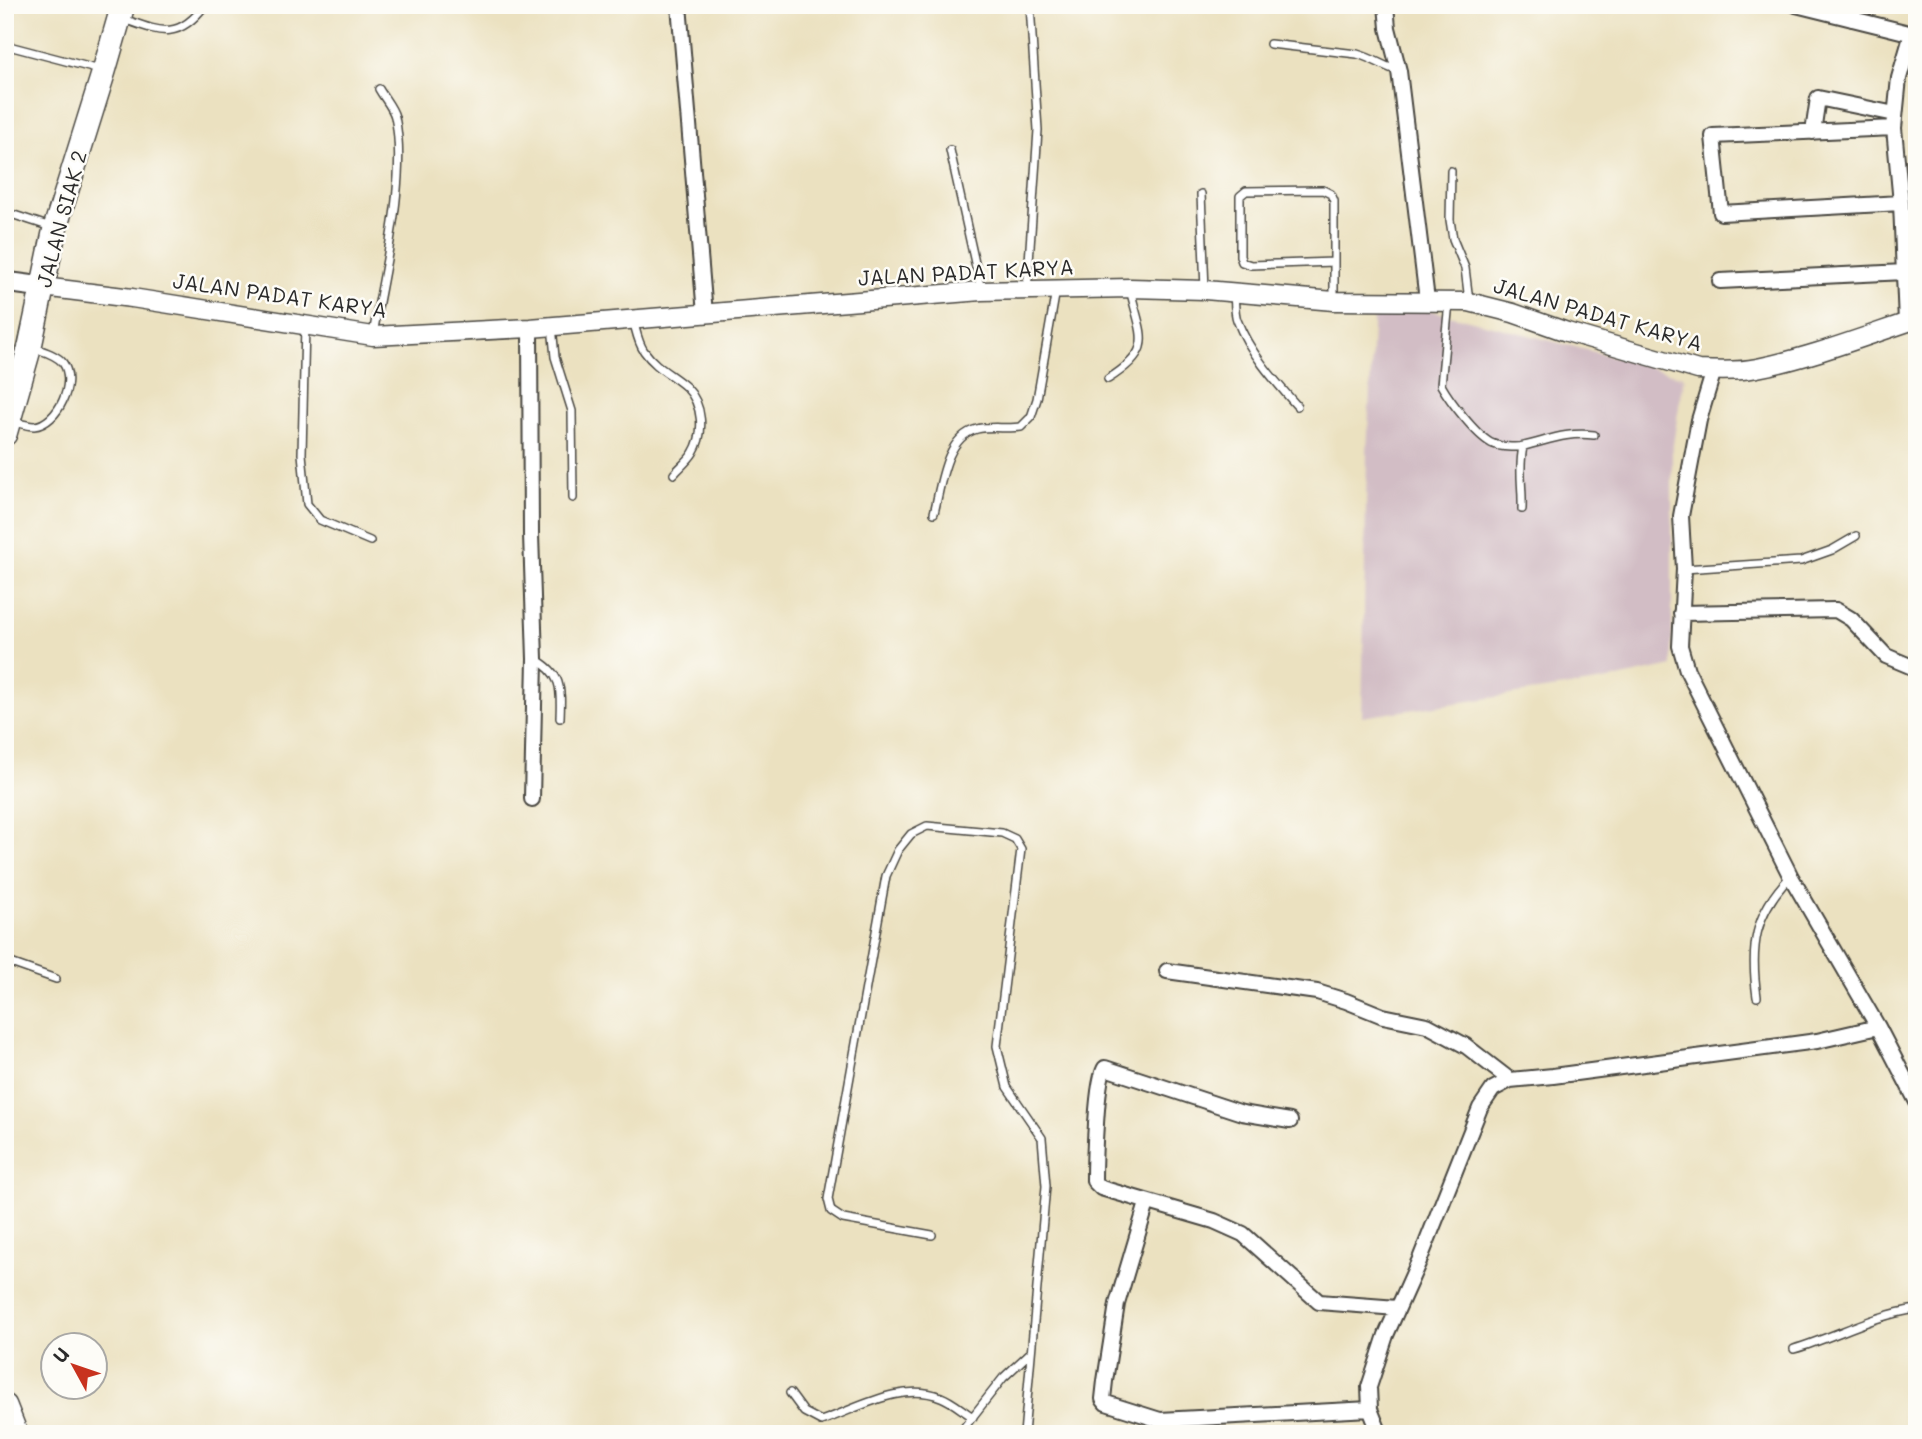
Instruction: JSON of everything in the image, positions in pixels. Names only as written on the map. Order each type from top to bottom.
[{"type":"highway","name":"JALAN SIAK 2","points":[[7,427],[30,346],[55,228],[121,11]]},
{"type":"highway","points":[[5,1406],[16,1434]]},
{"type":"main road","name":"JALAN PADAT KARYA","points":[[5,282],[43,287]]},
{"type":"street","points":[[679,5],[705,314]]},
{"type":"street","points":[[1386,5],[1388,28],[1399,71],[1427,300]]},
{"type":"street","points":[[1796,5],[1854,12],[1915,33],[1899,78],[1895,121],[1905,272],[1912,321]]},
{"type":"street","points":[[1813,132],[1818,98],[1895,121]]},
{"type":"street","points":[[1895,121],[1813,132],[1713,136],[1721,214],[1901,203]]},
{"type":"street","points":[[1720,281],[1905,272]]},
{"type":"street","name":"JALAN PADAT KARYA","points":[[43,287],[373,336],[530,328],[981,291],[1130,288],[1205,290],[1334,301],[1469,302],[1698,369],[1714,370],[1755,369],[1912,321]]},
{"type":"street","points":[[530,328],[531,534],[535,659],[532,799]]},
{"type":"street","points":[[1714,370],[1699,420],[1681,516],[1684,569],[1680,646],[1687,670],[1791,877],[1878,1027],[1917,1102]]},
{"type":"street","points":[[1681,613],[1836,610],[1851,619],[1886,656],[1917,669]]},
{"type":"street","points":[[1167,971],[1317,992],[1383,1016],[1427,1026],[1466,1046],[1510,1080]]},
{"type":"street","points":[[1380,1434],[1370,1409],[1369,1387],[1397,1308],[1420,1259],[1480,1108],[1493,1088],[1510,1080],[1817,1041],[1878,1027]]},
{"type":"street","points":[[1290,1121],[1242,1113],[1105,1068],[1102,1072],[1094,1181],[1101,1188],[1214,1221],[1243,1234],[1319,1302],[1397,1308]]},
{"type":"street","points":[[1147,1203],[1117,1304],[1103,1399],[1106,1404],[1160,1420],[1370,1409]]},
{"type":"lane","points":[[121,11],[160,32],[177,30],[205,5]]},
{"type":"lane","points":[[1027,292],[1038,130],[1030,5]]},
{"type":"lane","points":[[1270,44],[1357,54],[1399,71]]},
{"type":"lane","points":[[5,45],[104,71]]},
{"type":"lane","points":[[373,336],[393,216],[398,163],[395,115],[379,89]]},
{"type":"lane","points":[[950,150],[981,291]]},
{"type":"lane","points":[[1451,171],[1452,239],[1465,268],[1469,302]]},
{"type":"lane","points":[[1334,262],[1251,265],[1242,262],[1240,196],[1246,191],[1323,190],[1331,194],[1334,201],[1334,262],[1334,301]]},
{"type":"lane","points":[[1201,194],[1205,290]]},
{"type":"lane","points":[[5,212],[55,228]]},
{"type":"lane","points":[[1108,379],[1128,366],[1141,351],[1141,338],[1130,288]]},
{"type":"lane","points":[[934,513],[946,465],[958,441],[976,429],[1021,427],[1031,417],[1037,398],[1056,289]]},
{"type":"lane","points":[[1234,292],[1236,318],[1250,344],[1273,379],[1297,406]]},
{"type":"lane","points":[[1449,302],[1441,385],[1466,420],[1492,443],[1523,447],[1560,436],[1579,433],[1594,435]]},
{"type":"lane","points":[[633,320],[641,349],[660,370],[685,387],[696,399],[700,413],[700,436],[692,454],[674,474]]},
{"type":"lane","points":[[305,324],[302,454],[307,504],[320,520],[370,541]]},
{"type":"lane","points":[[552,325],[555,357],[572,411],[573,498]]},
{"type":"lane","points":[[7,427],[34,426],[49,421],[59,411],[66,389],[67,372],[63,363],[30,346]]},
{"type":"lane","points":[[1522,509],[1519,467],[1523,447]]},
{"type":"lane","points":[[1684,569],[1801,561],[1832,550],[1856,536]]},
{"type":"lane","points":[[535,659],[548,666],[559,683],[560,718]]},
{"type":"lane","points":[[932,1235],[843,1219],[831,1211],[828,1199],[886,876],[898,850],[911,834],[927,826],[1002,833],[1015,839],[1021,849],[997,1046],[1007,1087],[1042,1138],[1046,1186],[1024,1434]]},
{"type":"lane","points":[[1757,997],[1754,973],[1755,936],[1774,893],[1791,877]]},
{"type":"lane","points":[[5,961],[56,979]]},
{"type":"lane","points":[[1794,1349],[1825,1340],[1854,1326],[1917,1309]]},
{"type":"lane","points":[[959,1434],[1003,1378],[1032,1352]]},
{"type":"lane","points":[[790,1393],[804,1412],[821,1421],[888,1396],[916,1392],[941,1397],[973,1417]]},
{"type":"shaded area","points":[[1374,306],[1417,307],[1684,377],[1672,450],[1672,666],[1604,681],[1362,717],[1367,452]]}]
